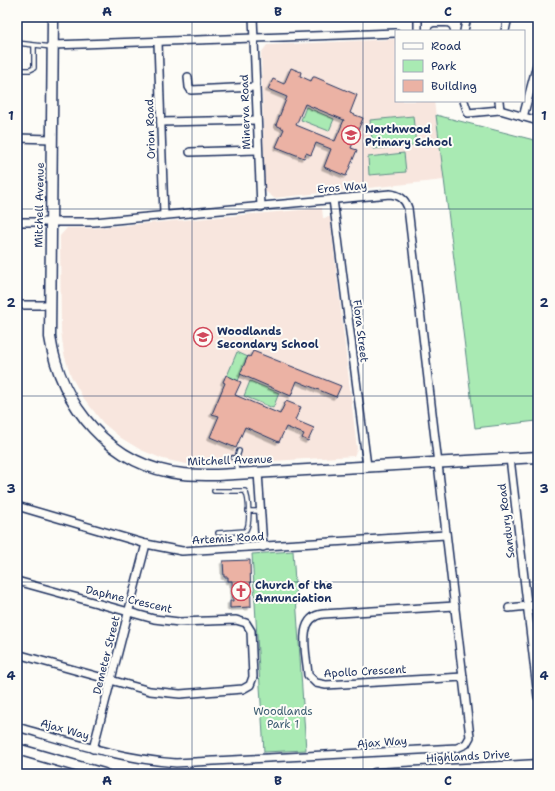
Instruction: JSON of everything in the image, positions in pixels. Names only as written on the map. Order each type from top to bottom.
[{"type":"street","name":"Mitchell Avenue","points":[[53,17],[50,337],[60,375],[76,409],[93,429],[119,450],[151,466],[182,474],[238,473],[538,457]]},
{"type":"street","name":"Minerva Road","points":[[253,17],[261,207]]},
{"type":"street","points":[[418,17],[418,30]]},
{"type":"street","points":[[464,30],[467,17]]},
{"type":"street","points":[[505,30],[508,17]]},
{"type":"street","points":[[53,46],[395,33]]},
{"type":"street","name":"Orion Road","points":[[158,42],[164,215]]},
{"type":"street","points":[[523,117],[536,78],[538,61]]},
{"type":"street","points":[[188,77],[189,87],[191,90],[255,87]]},
{"type":"street","points":[[499,102],[500,110]]},
{"type":"street","points":[[464,104],[467,113],[472,114],[500,110],[538,122]]},
{"type":"street","points":[[161,122],[257,120]]},
{"type":"street","points":[[17,138],[51,139]]},
{"type":"street","points":[[190,152],[260,155]]},
{"type":"street","name":"Eros Way","points":[[17,222],[94,222],[333,199],[394,194],[400,196],[406,203],[438,462]]},
{"type":"street","name":"Flora Street","points":[[333,199],[367,466]]},
{"type":"street","points":[[17,305],[50,305]]},
{"type":"street","name":"Sandury Road","points":[[510,458],[538,697]]},
{"type":"street","name":"Ajax Way","points":[[17,727],[134,759],[176,763],[462,747],[469,741],[471,732],[463,677],[438,462]]},
{"type":"street","points":[[258,472],[263,547]]},
{"type":"street","name":"Artemis Road","points":[[17,506],[146,544],[182,551],[446,535]]},
{"type":"street","name":"Demeter Street","points":[[93,749],[146,544]]},
{"type":"street","name":"Daphne Crescent","points":[[17,581],[154,619],[179,622],[236,620],[246,622],[251,631],[253,678],[250,685],[243,689],[180,694],[150,691],[17,654]]},
{"type":"street","points":[[509,608],[538,605]]},
{"type":"street","name":"Apollo Crescent","points":[[455,606],[323,614],[313,616],[307,623],[305,632],[308,675],[316,683],[326,685],[463,677]]},
{"type":"street","points":[[17,749],[104,774]]},
{"type":"street","name":"Highlands Drive","points":[[375,774],[538,764]]},
{"type":"lane","points":[[17,43],[34,46],[53,46]]},
{"type":"lane","points":[[17,70],[30,70],[34,68],[34,46]]},
{"type":"lane","points":[[238,473],[235,459],[239,451]]},
{"type":"lane","points":[[214,491],[245,491],[247,494],[249,526],[245,531],[218,533]]},
{"type":"lane","points":[[248,511],[260,511]]},
{"type":"shaded area","name":"Northwood Primary School","points":[[395,39],[395,102],[434,102],[444,180],[274,198],[265,191],[261,53],[267,45]]},
{"type":"shaded area","name":"Woodlands Secondary School","points":[[322,208],[323,218],[330,217],[357,449],[354,456],[210,465],[186,464],[163,459],[141,450],[121,438],[103,423],[82,396],[71,376],[64,354],[61,331],[60,236],[67,228],[94,228]]},
{"type":"green space","points":[[306,107],[334,119],[329,131],[301,120]]},
{"type":"green space","points":[[436,115],[538,141],[538,430],[537,421],[475,428]]},
{"type":"green space","points":[[413,116],[416,145],[373,149],[370,120]]},
{"type":"green space","points":[[404,153],[406,172],[369,175],[368,157]]},
{"type":"green space","points":[[237,352],[248,357],[238,381],[227,376]]},
{"type":"green space","points":[[250,381],[279,393],[273,408],[244,396]]},
{"type":"green space","name":"Woodlands Park 1","points":[[293,551],[306,750],[264,752],[252,554]]},
{"type":"building","points":[[291,68],[301,72],[300,76],[311,81],[313,77],[315,77],[357,95],[350,113],[363,118],[351,148],[357,150],[346,176],[324,167],[331,149],[316,143],[311,155],[306,153],[304,158],[276,147],[284,129],[276,125],[287,97],[268,89],[273,79],[284,84]],"holes":[[[305,104],[344,120],[335,141],[296,125]]]},
{"type":"building","points":[[253,351],[341,386],[336,397],[297,381],[291,396],[240,374],[248,356],[250,357]]},
{"type":"building","points":[[226,375],[241,382],[235,395],[280,414],[286,401],[301,407],[295,420],[314,428],[308,441],[302,438],[304,434],[286,427],[279,442],[245,427],[236,448],[210,437],[219,416],[212,414],[225,383],[223,382]]},
{"type":"building","name":"Church of the Annunciation","points":[[250,560],[251,607],[230,608],[230,601],[233,601],[232,581],[228,581],[228,577],[224,577],[223,561]]},
{"type":"place","name":"Northwood Primary School","points":[[351,135]]},
{"type":"place","name":"Woodlands Secondary School","points":[[203,337]]},
{"type":"place","name":"Church of the Annunciation","points":[[241,591]]}]
